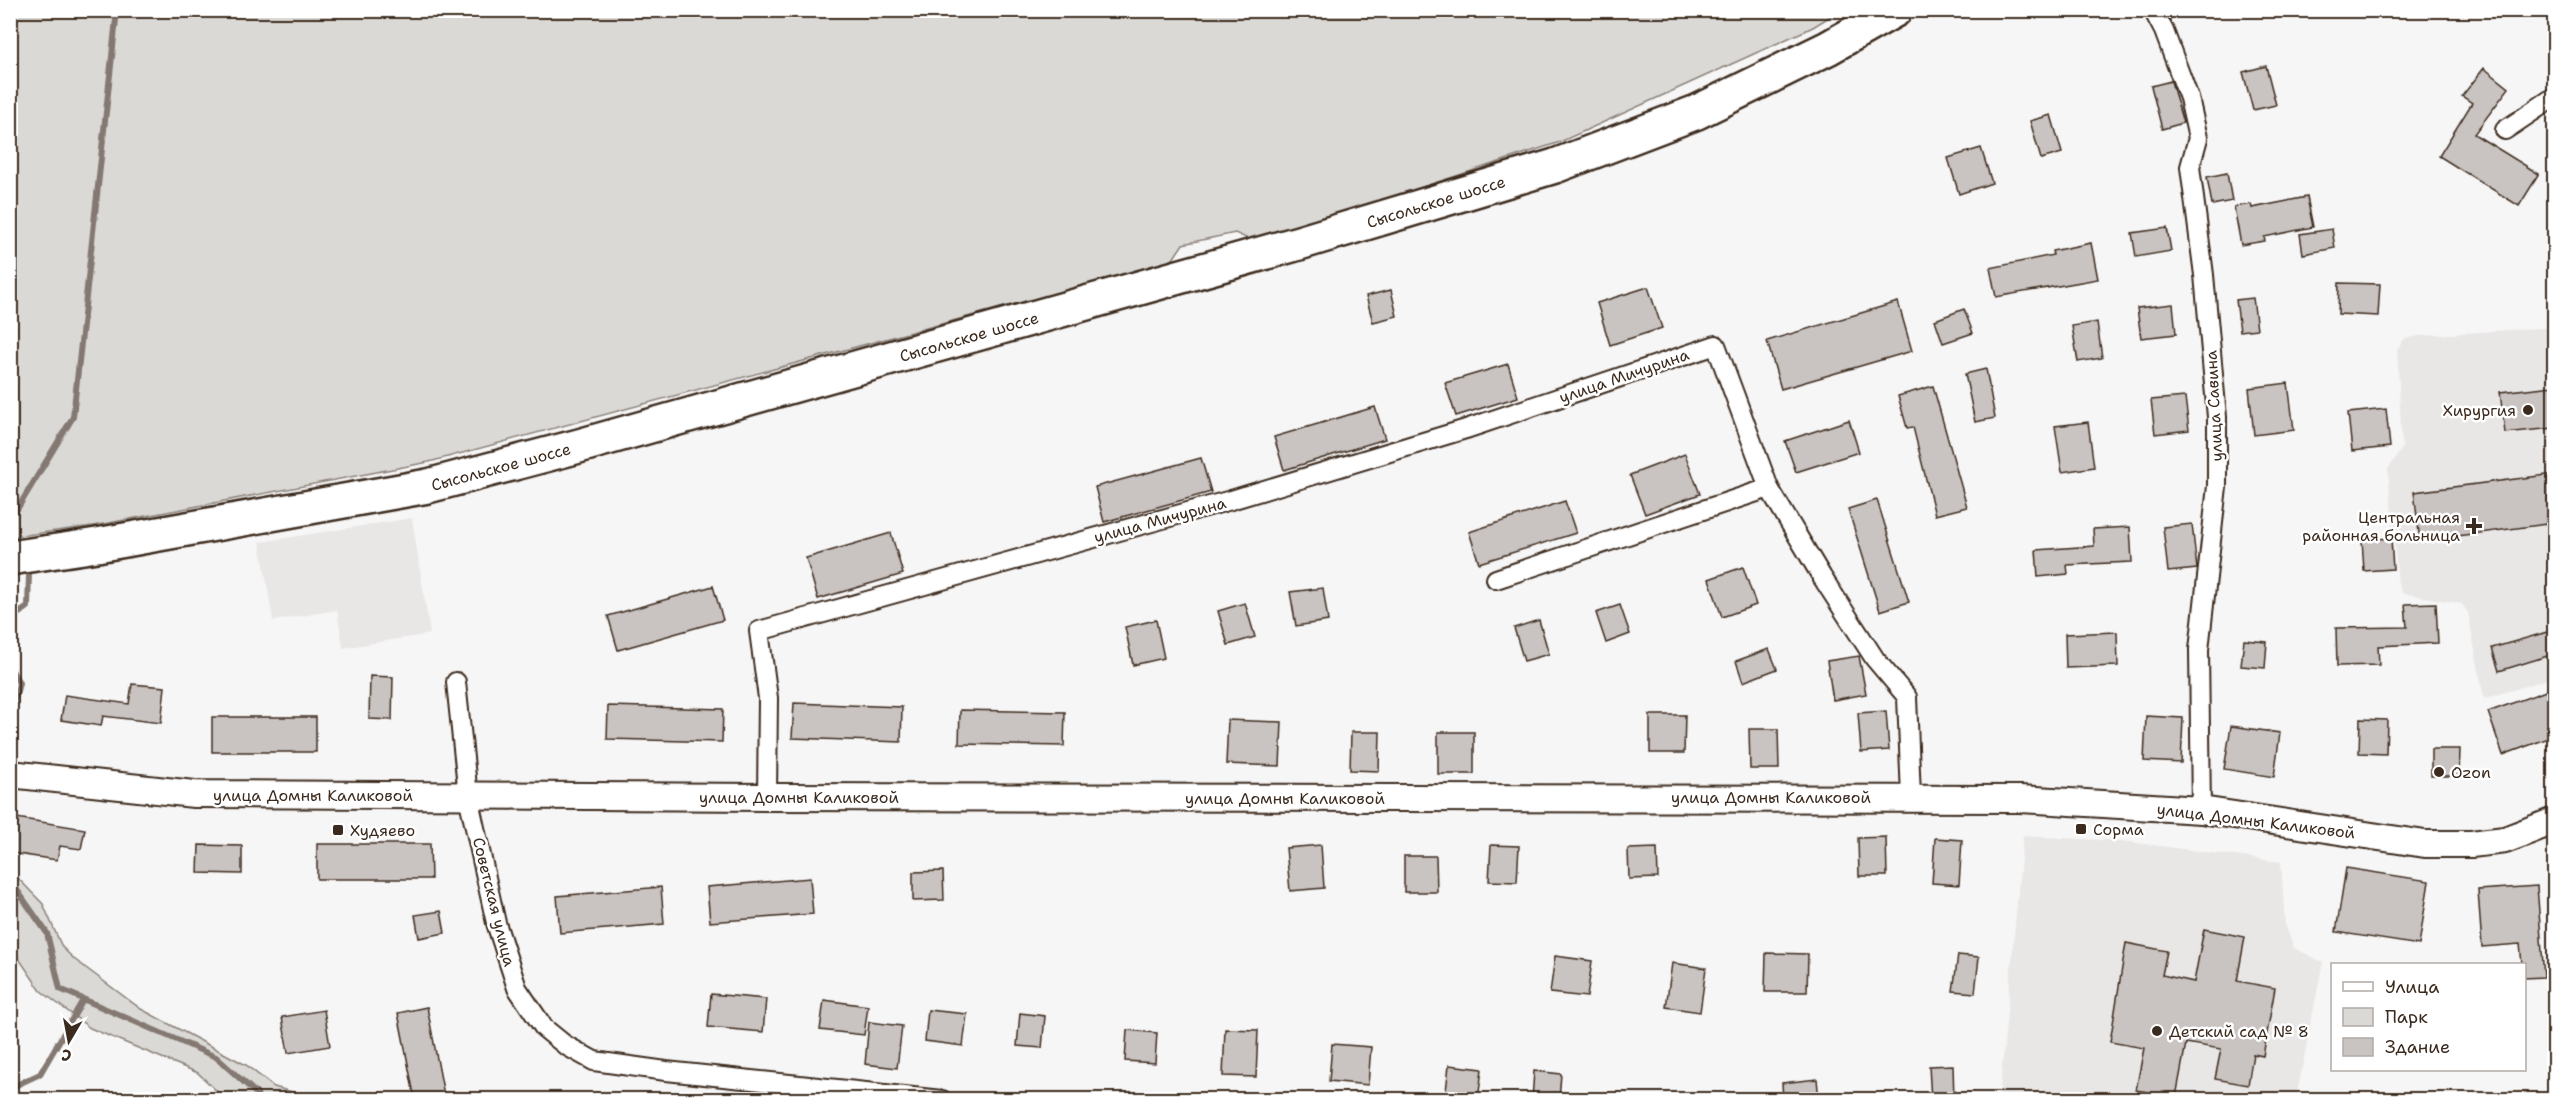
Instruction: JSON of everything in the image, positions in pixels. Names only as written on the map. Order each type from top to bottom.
[{"type":"highway","name":"Сысольское шоссе","points":[[10,558],[108,543],[428,486],[579,446],[1299,243],[1555,166],[1697,112],[1828,48],[1895,10]]},
{"type":"main road","name":"улица Домны Каликовой","points":[[10,774],[194,794],[2019,799],[2201,810],[2425,844],[2471,844],[2505,840],[2554,821]]},
{"type":"street","name":"улица Савина","points":[[2153,10],[2164,32],[2189,98],[2198,138],[2190,167],[2204,275],[2217,417],[2217,486],[2199,651],[2201,810]]},
{"type":"street","points":[[2505,130],[2554,96]]},
{"type":"street","name":"улица Мичурина","points":[[766,797],[768,698],[759,630],[1242,497],[1466,429],[1716,345],[1769,488]]},
{"type":"street","points":[[1496,579],[1769,488],[1822,577],[1875,659],[1907,697],[1911,798]]},
{"type":"street","name":"Советская улица","points":[[456,682],[468,796],[496,923],[517,988],[544,1028],[565,1045],[594,1061],[942,1100]]},
{"type":"shaded area","name":"Центральная районная больница","points":[[2554,327],[2554,677],[2484,699],[2468,613],[2462,604],[2402,593],[2398,584],[2388,469],[2402,448],[2397,349],[2404,339],[2419,336]]},
{"type":"shaded area","points":[[412,518],[430,634],[343,648],[337,610],[273,621],[260,542]]},
{"type":"shaded area","name":"Детский сад № 8","points":[[2023,836],[2122,841],[2281,862],[2285,924],[2294,948],[2323,962],[2296,1099],[1999,1100]]},
{"type":"green space","points":[[10,11],[1839,11],[1813,27],[1560,142],[1255,242],[1235,233],[1183,244],[1171,262],[429,462],[93,526],[11,537]]},
{"type":"green space","points":[[10,870],[43,904],[62,947],[74,959],[141,1009],[246,1065],[274,1087],[318,1099],[225,1099],[198,1073],[90,1028],[41,991],[11,947]]},
{"type":"building","points":[[2266,66],[2276,105],[2253,110],[2243,72]]},
{"type":"building","points":[[2484,68],[2509,88],[2474,134],[2539,174],[2519,206],[2439,156],[2472,103],[2462,96]]},
{"type":"building","points":[[2171,81],[2183,123],[2162,129],[2151,86]]},
{"type":"building","points":[[2051,115],[2062,153],[2041,159],[2030,121]]},
{"type":"building","points":[[1981,148],[1992,183],[1959,194],[1948,158]]},
{"type":"building","points":[[2227,173],[2232,201],[2212,205],[2207,177]]},
{"type":"building","points":[[2307,197],[2313,227],[2264,237],[2265,241],[2241,245],[2234,207],[2251,204],[2252,208]]},
{"type":"building","points":[[2167,228],[2171,251],[2136,257],[2132,233]]},
{"type":"building","points":[[2332,229],[2335,248],[2303,254],[2300,234]]},
{"type":"building","points":[[2091,243],[2098,279],[1996,297],[1990,268],[2053,255],[2052,251]]},
{"type":"building","points":[[2339,283],[2380,284],[2378,316],[2338,314]]},
{"type":"building","points":[[1648,287],[1662,328],[1610,345],[1597,303]]},
{"type":"building","points":[[1391,290],[1397,316],[1373,322],[1366,296]]},
{"type":"building","points":[[2253,298],[2257,329],[2240,331],[2236,300]]},
{"type":"building","points":[[1898,302],[1912,351],[1781,389],[1767,341]]},
{"type":"building","points":[[2173,304],[2176,334],[2141,338],[2137,308]]},
{"type":"building","points":[[1964,309],[1973,333],[1943,343],[1935,320]]},
{"type":"building","points":[[2097,322],[2102,358],[2078,362],[2072,326]]},
{"type":"building","points":[[1508,364],[1518,397],[1456,416],[1445,383]]},
{"type":"building","points":[[1986,369],[1995,418],[1975,422],[1965,374]]},
{"type":"building","points":[[2288,383],[2294,430],[2254,435],[2249,388]]},
{"type":"building","points":[[1933,386],[1967,507],[1935,515],[1913,427],[1907,428],[1898,396]]},
{"type":"building","name":"Хирургия","points":[[2554,386],[2554,428],[2505,433],[2500,392]]},
{"type":"building","points":[[2185,397],[2189,430],[2155,434],[2151,400]]},
{"type":"building","points":[[1375,407],[1385,439],[1284,470],[1274,437]]},
{"type":"building","points":[[2386,409],[2390,447],[2352,451],[2348,413]]},
{"type":"building","points":[[1849,420],[1859,452],[1796,472],[1785,441]]},
{"type":"building","points":[[2088,422],[2094,467],[2062,472],[2055,426]]},
{"type":"building","points":[[1685,454],[1700,494],[1645,514],[1630,475]]},
{"type":"building","points":[[1201,458],[1211,492],[1104,522],[1095,487]]},
{"type":"building","points":[[2554,474],[2554,523],[2420,541],[2414,492]]},
{"type":"building","points":[[1877,500],[1909,602],[1880,611],[1848,509]]},
{"type":"building","points":[[1565,501],[1576,533],[1479,563],[1469,532]]},
{"type":"building","points":[[2192,524],[2197,569],[2168,572],[2163,527]]},
{"type":"building","points":[[2130,527],[2132,562],[2067,565],[2068,574],[2038,577],[2036,550],[2094,546],[2093,529]]},
{"type":"building","points":[[891,533],[903,574],[818,599],[806,558]]},
{"type":"building","points":[[2391,538],[2393,569],[2364,571],[2362,540]]},
{"type":"building","points":[[1743,567],[1756,605],[1722,617],[1709,579]]},
{"type":"building","points":[[713,586],[723,620],[618,650],[608,616]]},
{"type":"building","points":[[1323,588],[1328,621],[1296,626],[1290,592]]},
{"type":"building","points":[[1245,603],[1255,637],[1228,645],[1218,611]]},
{"type":"building","points":[[2436,603],[2438,643],[2378,646],[2379,665],[2337,666],[2336,628],[2407,627],[2405,604]]},
{"type":"building","points":[[1620,605],[1630,634],[1606,643],[1596,613]]},
{"type":"building","points":[[1156,620],[1164,658],[1133,665],[1125,627]]},
{"type":"building","points":[[1539,620],[1549,654],[1524,661],[1514,628]]},
{"type":"building","points":[[2554,630],[2554,654],[2499,671],[2492,648]]},
{"type":"building","points":[[2117,632],[2118,666],[2066,668],[2065,634]]},
{"type":"building","points":[[2244,640],[2267,642],[2265,668],[2241,666]]},
{"type":"building","points":[[1769,649],[1777,669],[1743,682],[1736,661]]},
{"type":"building","points":[[1859,656],[1866,694],[1833,700],[1827,661]]},
{"type":"building","points":[[370,676],[393,677],[392,720],[369,719]]},
{"type":"building","points":[[132,684],[165,687],[161,723],[103,716],[101,726],[61,720],[65,695],[129,704]]},
{"type":"building","points":[[2554,688],[2554,736],[2503,755],[2488,712]]},
{"type":"building","points":[[794,703],[902,707],[901,742],[792,738]]},
{"type":"building","points":[[608,706],[723,709],[722,742],[607,739]]},
{"type":"building","points":[[960,710],[1065,712],[1064,746],[959,744]]},
{"type":"building","points":[[1886,711],[1889,750],[1861,752],[1858,713]]},
{"type":"building","points":[[1650,715],[1685,715],[1684,753],[1650,753]]},
{"type":"building","points":[[2146,716],[2183,718],[2181,763],[2144,761]]},
{"type":"building","points":[[212,717],[316,717],[316,752],[212,752]]},
{"type":"building","points":[[2360,719],[2387,720],[2386,754],[2359,753]]},
{"type":"building","points":[[1228,720],[1282,722],[1280,766],[1226,764]]},
{"type":"building","points":[[2231,726],[2280,733],[2274,777],[2224,769]]},
{"type":"building","points":[[1749,729],[1778,729],[1779,769],[1750,769]]},
{"type":"building","points":[[1351,732],[1380,732],[1379,771],[1350,770]]},
{"type":"building","points":[[1438,732],[1474,732],[1474,774],[1438,774]]},
{"type":"building","points":[[2431,749],[2460,749],[2459,776],[2431,776]]},
{"type":"building","points":[[10,817],[85,829],[81,849],[60,846],[57,860],[11,853],[13,842],[10,842]]},
{"type":"building","points":[[1886,837],[1887,876],[1859,876],[1858,838]]},
{"type":"building","points":[[1935,838],[1962,840],[1959,885],[1932,883]]},
{"type":"building","points":[[317,844],[430,844],[431,879],[317,879]]},
{"type":"building","points":[[199,845],[242,846],[242,874],[198,873]]},
{"type":"building","points":[[1321,845],[1324,888],[1290,891],[1286,848]]},
{"type":"building","points":[[1491,845],[1519,846],[1517,882],[1489,881]]},
{"type":"building","points":[[1657,848],[1658,878],[1629,879],[1628,849]]},
{"type":"building","points":[[1404,856],[1436,856],[1437,892],[1404,892]]},
{"type":"building","points":[[2346,868],[2429,881],[2419,945],[2336,932]]},
{"type":"building","points":[[943,871],[944,900],[913,901],[913,872]]},
{"type":"building","points":[[810,878],[813,914],[710,922],[707,887]]},
{"type":"building","points":[[2537,886],[2544,977],[2526,978],[2526,963],[2522,963],[2520,944],[2482,947],[2478,890]]},
{"type":"building","points":[[661,887],[664,924],[560,933],[557,896]]},
{"type":"building","points":[[441,911],[445,933],[419,938],[415,915]]},
{"type":"building","points":[[2204,929],[2245,937],[2237,981],[2275,988],[2263,1056],[2253,1054],[2248,1085],[2215,1079],[2221,1049],[2186,1043],[2176,1097],[2136,1090],[2144,1048],[2110,1042],[2126,943],[2167,951],[2162,975],[2194,982]]},
{"type":"building","points":[[1766,953],[1808,954],[1807,992],[1765,992]]},
{"type":"building","points":[[1958,955],[1979,957],[1975,993],[1953,991]]},
{"type":"building","points":[[1555,956],[1592,961],[1587,997],[1550,993]]},
{"type":"building","points":[[1672,963],[1706,968],[1700,1012],[1666,1007]]},
{"type":"building","points":[[711,994],[766,999],[763,1032],[708,1027]]},
{"type":"building","points":[[824,1000],[868,1006],[864,1035],[820,1030]]},
{"type":"building","points":[[427,1007],[445,1100],[415,1100],[398,1013]]},
{"type":"building","points":[[324,1010],[330,1046],[288,1053],[282,1017]]},
{"type":"building","points":[[928,1010],[967,1014],[963,1046],[925,1041]]},
{"type":"building","points":[[1020,1013],[1045,1016],[1042,1048],[1017,1046]]},
{"type":"building","points":[[869,1022],[902,1026],[897,1068],[865,1064]]},
{"type":"building","points":[[1225,1029],[1258,1030],[1256,1077],[1223,1076]]},
{"type":"building","points":[[1127,1030],[1157,1033],[1155,1063],[1125,1061]]},
{"type":"building","points":[[1332,1044],[1371,1047],[1368,1085],[1329,1081]]},
{"type":"building","points":[[1449,1065],[1482,1069],[1478,1100],[1445,1100]]},
{"type":"building","points":[[1953,1065],[1954,1100],[1931,1100],[1929,1066]]},
{"type":"building","points":[[1534,1071],[1561,1074],[1559,1100],[1532,1100]]},
{"type":"building","points":[[1817,1079],[1819,1100],[1783,1100],[1782,1083]]},
{"type":"waterway","points":[[16,511],[73,417],[117,10]]},
{"type":"waterway","points":[[10,619],[28,607],[29,573]]},
{"type":"waterway","points":[[10,667],[19,683],[14,703],[10,706]]},
{"type":"waterway","points":[[10,880],[47,933],[60,989],[216,1057],[257,1094],[259,1100]]},
{"type":"waterway","points":[[10,1088],[40,1074],[83,1000]]},
{"type":"place","name":"Хирургия","points":[[2528,410]]},
{"type":"place","name":"Центральная районная больница","points":[[2474,526]]},
{"type":"place","name":"Ozon","points":[[2439,772]]},
{"type":"place","name":"Сорма","points":[[2081,829]]},
{"type":"place","name":"Худяево","points":[[338,830]]},
{"type":"place","name":"Детский сад № 8","points":[[2157,1031]]}]
